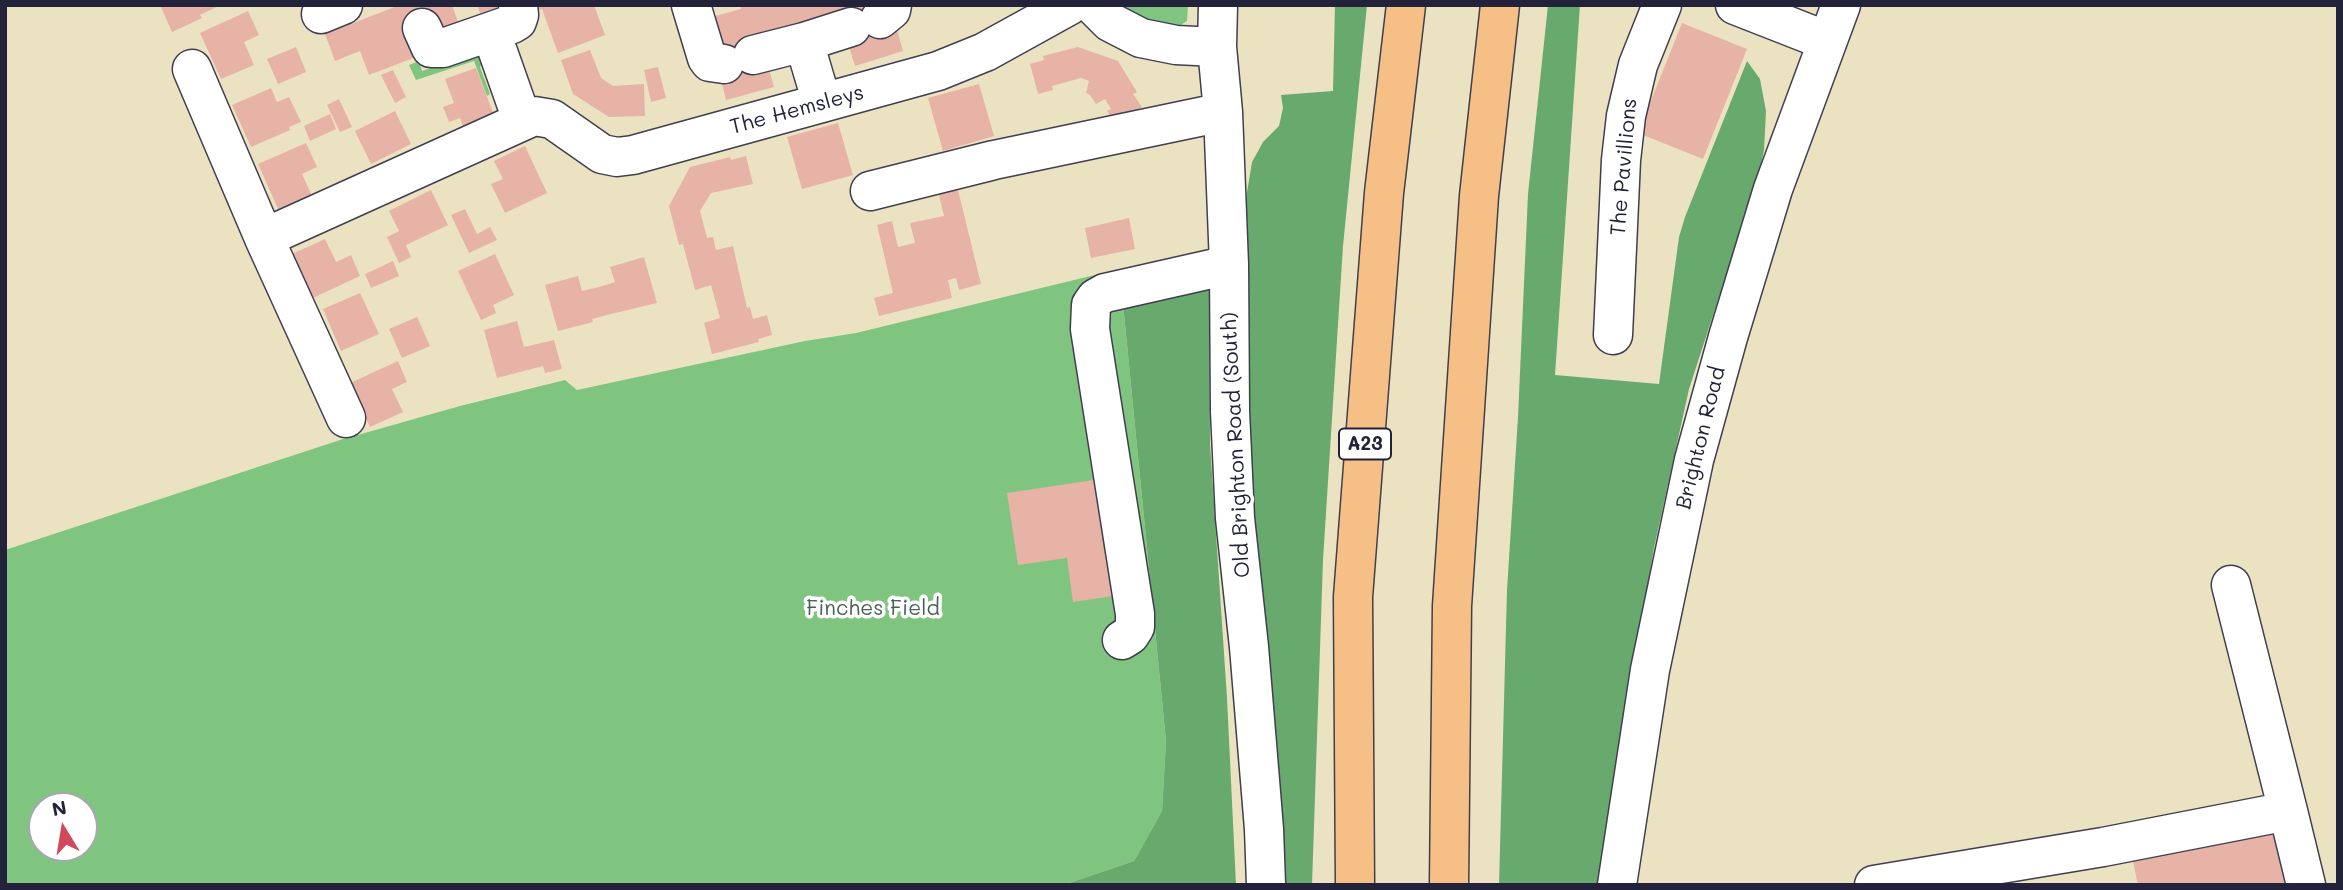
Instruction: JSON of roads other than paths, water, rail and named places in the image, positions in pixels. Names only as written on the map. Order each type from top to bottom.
[{"type":"highway","name":"A23","points":[[1355,885],[1353,597],[1384,193],[1406,5]]},
{"type":"highway","points":[[1449,885],[1452,606],[1479,196],[1500,5]]},
{"type":"street","points":[[691,5],[706,58],[710,62],[739,59],[804,42],[874,17]]},
{"type":"street","name":"The Hemsleys","points":[[264,238],[534,116],[552,119],[602,154],[617,157],[633,155],[880,89],[962,63],[1070,5]]},
{"type":"street","points":[[1093,5],[1120,29],[1141,38],[1176,45],[1217,47]]},
{"type":"street","name":"Old Brighton Road (South)","points":[[1218,5],[1217,47],[1223,112],[1229,265],[1230,411],[1235,518],[1252,686],[1266,885]]},
{"type":"street","name":"The Pavillions","points":[[1613,335],[1621,160],[1626,116],[1638,65],[1662,5]]},
{"type":"street","points":[[1735,5],[1827,41]]},
{"type":"street","name":"Brighton Road","points":[[1617,885],[1650,670],[1694,460],[1720,363],[1773,189],[1842,5]]},
{"type":"street","points":[[422,28],[431,48],[443,48],[499,25],[522,120]]},
{"type":"street","points":[[804,42],[822,103]]},
{"type":"street","points":[[192,69],[264,238],[346,418]]},
{"type":"street","points":[[870,191],[994,160],[1223,112]]},
{"type":"street","points":[[1122,640],[1130,635],[1135,627],[1135,614],[1090,329],[1091,305],[1105,293],[1229,265]]},
{"type":"street","points":[[2231,584],[2306,885]]},
{"type":"street","points":[[1874,885],[2103,847],[2288,811]]},
{"type":"park label","name":"Finches Field","points":[[873,609]]}]
